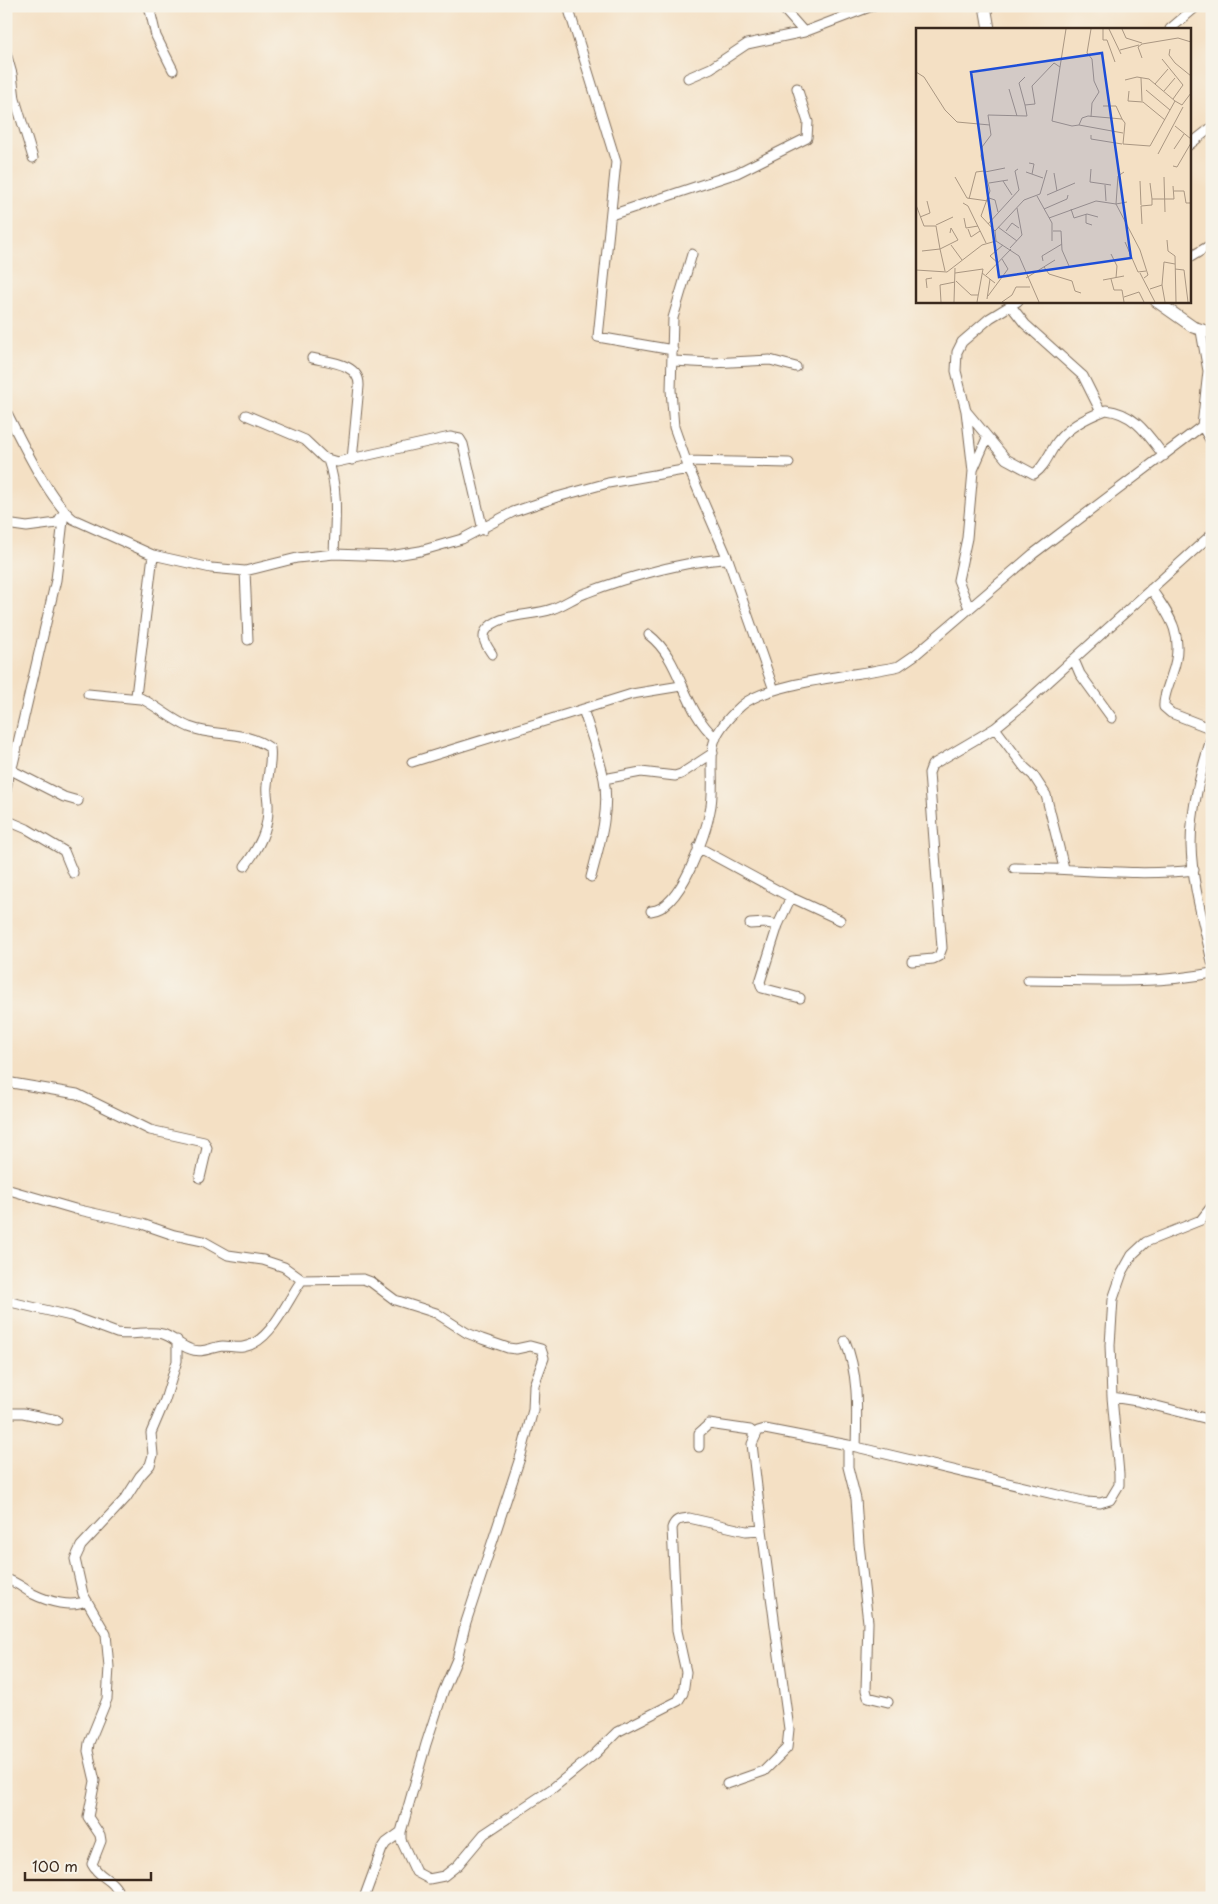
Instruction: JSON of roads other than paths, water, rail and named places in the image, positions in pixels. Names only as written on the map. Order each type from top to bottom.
[{"type":"main road","points":[[985,6],[989,28]]},
{"type":"main road","points":[[1158,302],[1207,332]]},
{"type":"street","points":[[149,6],[156,36],[173,70]]},
{"type":"street","points":[[781,6],[804,32]]},
{"type":"street","points":[[688,78],[712,68],[747,44],[804,32],[872,6]]},
{"type":"street","points":[[1171,28],[1197,6]]},
{"type":"street","points":[[570,13],[616,162],[598,337],[673,350]]},
{"type":"street","points":[[6,53],[12,74],[14,99],[33,158]]},
{"type":"street","points":[[611,215],[737,173],[807,138],[808,122],[797,88]]},
{"type":"street","points":[[1190,144],[1211,129]]},
{"type":"street","points":[[1190,257],[1212,244]]},
{"type":"street","points":[[692,254],[673,318],[672,390],[674,428],[728,559],[774,690]]},
{"type":"street","points":[[968,608],[958,580],[967,538],[973,471],[966,410],[956,371],[957,352],[962,342],[990,318],[1014,304],[1025,324],[1082,376],[1101,412]]},
{"type":"street","points":[[1207,332],[1208,371],[1202,426],[1212,443]]},
{"type":"street","points":[[312,358],[349,367],[357,376],[359,386],[352,460]]},
{"type":"street","points":[[673,361],[712,363],[770,360],[796,368]]},
{"type":"street","points":[[966,410],[1006,459],[1034,474],[1040,470],[1058,441],[1075,426],[1106,410],[1126,414],[1140,426],[1164,456]]},
{"type":"street","points":[[6,411],[34,463],[64,512],[73,519],[153,555],[211,568],[244,571],[297,558],[334,554],[390,556],[420,551],[483,530],[513,512],[557,496],[688,465],[789,463]]},
{"type":"street","points":[[246,415],[305,440],[332,461],[352,460],[450,437],[460,439],[463,444],[483,530]]},
{"type":"street","points":[[651,911],[658,911],[667,906],[684,882],[711,810],[713,752],[716,738],[729,718],[743,704],[774,690],[899,666],[916,655],[968,608],[1033,554],[1202,426]]},
{"type":"street","points":[[973,471],[988,438]]},
{"type":"street","points":[[332,461],[337,511],[334,554]]},
{"type":"street","points":[[6,524],[27,527],[57,523],[64,512]]},
{"type":"street","points":[[6,791],[8,774],[56,580],[64,512]]},
{"type":"street","points":[[912,961],[933,959],[939,956],[942,948],[929,773],[932,765],[995,728],[1074,660],[1212,534]]},
{"type":"street","points":[[153,555],[136,696],[188,727],[204,732],[257,739],[270,748],[272,761],[266,787],[268,804],[266,827],[257,848],[245,866]]},
{"type":"street","points":[[492,654],[484,643],[485,633],[490,626],[505,619],[551,610],[588,592],[633,578],[710,559],[728,559]]},
{"type":"street","points":[[244,571],[248,640]]},
{"type":"street","points":[[1151,589],[1172,620],[1178,650],[1177,660],[1163,700],[1164,707],[1171,713],[1212,729]]},
{"type":"street","points":[[648,635],[668,654],[681,686],[701,722],[716,738]]},
{"type":"street","points":[[1074,660],[1080,674],[1112,718]]},
{"type":"street","points":[[412,762],[639,692],[681,686]]},
{"type":"street","points":[[88,694],[145,700]]},
{"type":"street","points":[[583,709],[604,779],[606,804],[600,843],[591,877]]},
{"type":"street","points":[[995,728],[1027,770],[1033,775],[1046,795],[1064,868]]},
{"type":"street","points":[[1212,736],[1196,795],[1191,845],[1212,962]]},
{"type":"street","points":[[604,779],[641,772],[675,776],[681,774],[713,752]]},
{"type":"street","points":[[8,774],[64,797],[78,800]]},
{"type":"street","points":[[6,820],[27,829],[64,851],[73,873]]},
{"type":"street","points":[[698,847],[791,897],[840,920]]},
{"type":"street","points":[[1014,868],[1064,868],[1160,874],[1194,870]]},
{"type":"street","points":[[791,897],[778,925],[760,982],[762,988],[773,993],[800,998]]},
{"type":"street","points":[[750,924],[766,922],[778,925]]},
{"type":"street","points":[[1028,980],[1145,982],[1176,980],[1212,973]]},
{"type":"street","points":[[6,1082],[77,1094],[150,1130],[204,1142],[207,1148],[200,1178]]},
{"type":"street","points":[[6,1189],[75,1209],[142,1224],[174,1235],[203,1241],[228,1255],[263,1260],[284,1267],[302,1280],[363,1278],[395,1300],[436,1313],[467,1333],[516,1349],[536,1346],[543,1352],[542,1364],[534,1385],[533,1410],[516,1473],[466,1622],[457,1659],[443,1692],[426,1744],[400,1832],[400,1840],[416,1872],[429,1879],[444,1876],[458,1865],[484,1834],[553,1788],[596,1754],[617,1732],[634,1722],[675,1705],[683,1692],[686,1672],[677,1631],[672,1534],[674,1522],[680,1518],[689,1518],[746,1530],[762,1530]]},
{"type":"street","points":[[727,1784],[764,1770],[788,1744],[789,1729],[752,1444],[755,1434],[765,1429],[852,1446],[1087,1502],[1100,1503],[1110,1500],[1119,1485],[1112,1397],[1111,1323],[1113,1299],[1122,1273],[1132,1255],[1146,1242],[1201,1220],[1212,1206]]},
{"type":"street","points":[[6,1302],[71,1316],[117,1333],[153,1332],[177,1340],[188,1349],[196,1351],[224,1346],[245,1347],[260,1339],[273,1327],[302,1280]]},
{"type":"street","points":[[121,1898],[114,1883],[95,1870],[92,1864],[101,1841],[100,1834],[88,1817],[95,1780],[88,1751],[107,1699],[109,1667],[106,1634],[86,1600],[76,1569],[77,1551],[126,1498],[140,1476],[150,1466],[153,1455],[151,1433],[165,1400],[177,1361],[177,1340]]},
{"type":"street","points":[[845,1341],[852,1360],[857,1399],[848,1467],[856,1499],[868,1622],[866,1690],[868,1696],[888,1702]]},
{"type":"street","points":[[1112,1397],[1137,1401],[1212,1420]]},
{"type":"street","points":[[6,1413],[23,1413],[57,1420]]},
{"type":"street","points":[[699,1447],[699,1433],[709,1424],[750,1430],[755,1434]]},
{"type":"street","points":[[6,1578],[23,1586],[34,1595],[62,1603],[76,1605],[86,1600]]},
{"type":"street","points":[[364,1898],[382,1849],[386,1843],[400,1832]]}]
